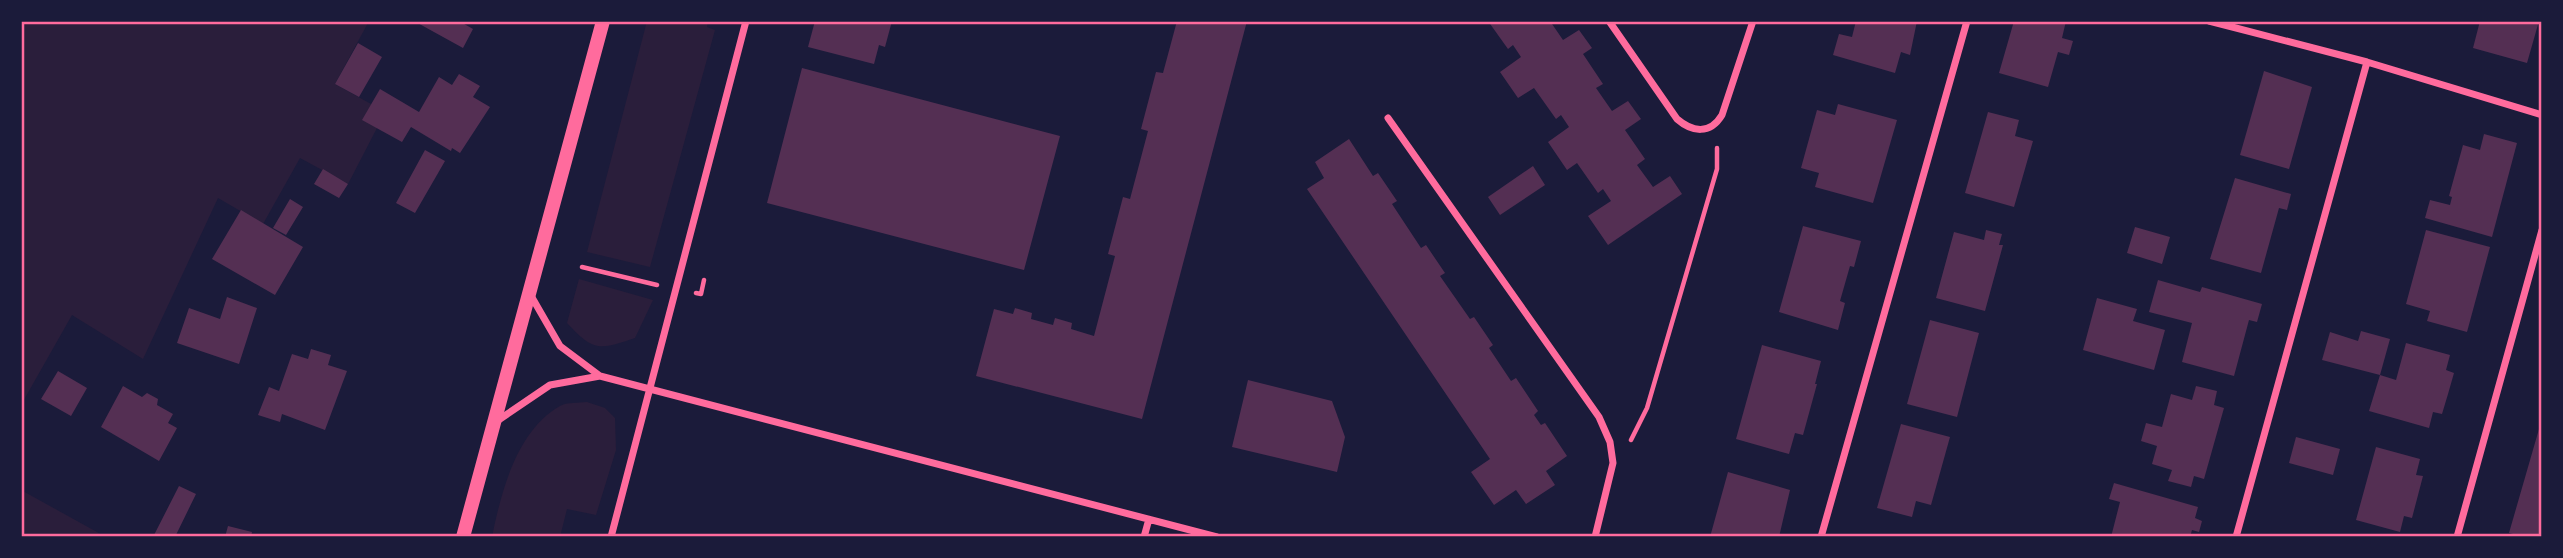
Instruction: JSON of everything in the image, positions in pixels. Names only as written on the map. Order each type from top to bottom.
[{"type":"main road","points":[[463,537],[603,21]]},
{"type":"street","points":[[611,537],[746,21]]},
{"type":"street","points":[[1609,21],[1677,119],[1696,130],[1711,127],[1722,115],[1753,21]]},
{"type":"street","points":[[1821,537],[1967,21]]},
{"type":"street","points":[[2209,21],[2367,62],[2542,115]]},
{"type":"street","points":[[2236,537],[2367,62]]},
{"type":"street","points":[[1388,118],[1599,417],[1611,442],[1613,463],[1595,537]]},
{"type":"street","points":[[2457,537],[2542,230]]},
{"type":"street","points":[[529,293],[560,346],[600,376],[1217,537]]},
{"type":"street","points":[[494,422],[550,385],[600,376]]},
{"type":"street","points":[[1144,537],[1149,519]]},
{"type":"path","points":[[1613,463],[1633,437],[1647,408],[1702,222],[1717,169],[1716,146],[1711,127]]},
{"type":"path","points":[[582,267],[701,294]]},
{"type":"shaded area","points":[[21,21],[369,21],[335,84],[371,104],[377,128],[348,184],[300,158],[263,224],[218,198],[143,359],[72,315],[21,405]]},
{"type":"shaded area","points":[[647,21],[708,21],[707,27],[715,30],[650,267],[587,252]]},
{"type":"shaded area","points":[[579,279],[653,300],[635,338],[613,345],[598,346],[584,339],[567,323]]},
{"type":"shaded area","points":[[587,402],[605,408],[615,418],[616,450],[596,515],[567,509],[560,537],[492,537],[506,482],[522,446],[533,430],[560,406]]},
{"type":"shaded area","points":[[21,490],[106,537],[21,537]]},
{"type":"building","points":[[414,21],[459,21],[473,29],[463,48]]},
{"type":"building","points":[[815,21],[892,21],[885,47],[879,45],[874,64],[808,47]]},
{"type":"building","points":[[1177,21],[1247,21],[1142,419],[976,376],[994,309],[1013,314],[1015,308],[1032,313],[1031,319],[1053,325],[1055,318],[1072,323],[1071,329],[1094,336],[1115,256],[1108,254],[1123,197],[1130,199],[1148,131],[1141,129],[1156,72],[1163,73]]},
{"type":"building","points":[[1488,21],[1550,21],[1563,40],[1579,30],[1592,48],[1583,54],[1603,84],[1596,88],[1612,111],[1628,101],[1641,119],[1625,130],[1645,159],[1637,165],[1653,187],[1670,176],[1682,194],[1608,245],[1588,216],[1611,201],[1603,189],[1598,193],[1577,163],[1567,170],[1548,142],[1569,127],[1561,115],[1556,119],[1534,88],[1518,98],[1500,72],[1521,57],[1513,45],[1508,49]]},
{"type":"building","points":[[1856,21],[1917,21],[1910,55],[1901,52],[1895,73],[1833,55],[1839,34],[1852,37]]},
{"type":"building","points":[[2014,21],[2066,21],[2062,38],[2073,41],[2069,55],[2058,52],[2048,87],[1999,73]]},
{"type":"building","points":[[2480,21],[2539,21],[2527,63],[2473,48]]},
{"type":"building","points":[[358,43],[382,57],[359,97],[335,84]]},
{"type":"building","points":[[802,68],[1060,136],[1024,270],[767,203]]},
{"type":"building","points":[[2264,71],[2312,87],[2289,169],[2240,155]]},
{"type":"building","points":[[459,74],[480,86],[473,97],[490,107],[460,153],[452,148],[451,151],[411,127],[402,142],[362,120],[380,89],[419,112],[439,77],[452,85]]},
{"type":"building","points":[[1838,104],[1897,120],[1873,203],[1815,187],[1819,173],[1801,168],[1817,110],[1835,115]]},
{"type":"building","points":[[1988,112],[2019,120],[2015,136],[2033,141],[2014,207],[1965,193]]},
{"type":"building","points":[[2484,134],[2517,143],[2492,237],[2425,218],[2430,200],[2450,205],[2452,197],[2449,196],[2463,145],[2480,150]]},
{"type":"building","points":[[1349,139],[1373,176],[1378,173],[1397,201],[1392,204],[1421,248],[1426,245],[1445,273],[1440,276],[1470,319],[1474,317],[1493,345],[1489,348],[1511,381],[1516,378],[1538,411],[1534,415],[1541,425],[1545,423],[1567,456],[1546,471],[1555,485],[1526,504],[1516,490],[1494,505],[1471,472],[1490,459],[1307,189],[1324,178],[1315,162]]},
{"type":"building","points":[[425,150],[445,161],[415,213],[396,203]]},
{"type":"building","points":[[1533,166],[1545,185],[1500,215],[1488,197]]},
{"type":"building","points":[[323,169],[348,184],[339,198],[314,184]]},
{"type":"building","points":[[2235,178],[2291,194],[2287,210],[2279,208],[2261,273],[2210,259]]},
{"type":"building","points":[[290,199],[303,207],[286,235],[273,228]]},
{"type":"building","points":[[241,210],[303,247],[275,295],[212,259]]},
{"type":"building","points":[[1803,226],[1861,241],[1854,267],[1850,266],[1840,301],[1845,303],[1838,330],[1779,312]]},
{"type":"building","points":[[2135,227],[2170,237],[2162,264],[2127,253]]},
{"type":"building","points":[[1986,230],[2002,234],[1999,245],[2003,245],[1985,311],[1936,298],[1954,232],[1984,240]]},
{"type":"building","points":[[2426,230],[2490,247],[2467,332],[2427,321],[2430,311],[2406,304]]},
{"type":"building","points":[[2158,280],[2200,292],[2202,287],[2262,304],[2257,322],[2249,320],[2234,376],[2182,362],[2192,323],[2149,312]]},
{"type":"building","points":[[227,297],[257,308],[239,364],[177,343],[189,308],[220,319]]},
{"type":"building","points":[[2097,298],[2137,309],[2133,321],[2165,330],[2154,370],[2083,350]]},
{"type":"building","points":[[1930,320],[1979,333],[1957,417],[1907,404]]},
{"type":"building","points":[[2361,331],[2390,339],[2380,375],[2322,360],[2330,332],[2358,341]]},
{"type":"building","points":[[2406,343],[2450,355],[2446,370],[2454,373],[2448,394],[2442,414],[2433,412],[2429,428],[2369,411],[2380,375],[2396,380]]},
{"type":"building","points":[[1762,345],[1821,361],[1803,435],[1795,433],[1789,454],[1736,439]]},
{"type":"building","points":[[311,349],[331,355],[328,365],[347,371],[325,430],[282,414],[280,422],[258,415],[269,387],[279,391],[292,354],[308,359]]},
{"type":"building","points":[[58,371],[87,388],[71,416],[41,399]]},
{"type":"building","points":[[1248,380],[1332,401],[1345,437],[1337,472],[1232,447]]},
{"type":"building","points":[[123,386],[142,397],[147,393],[158,399],[157,405],[173,414],[168,423],[177,428],[159,461],[101,427]]},
{"type":"building","points":[[2196,386],[2217,391],[2214,405],[2224,408],[2204,479],[2194,476],[2191,487],[2168,481],[2172,470],[2152,464],[2157,446],[2141,441],[2146,423],[2162,427],[2171,394],[2192,400]]},
{"type":"building","points":[[1901,424],[1950,437],[1931,505],[1916,501],[1912,517],[1877,508]]},
{"type":"building","points":[[2539,429],[2542,430],[2542,537],[2525,537],[2509,533]]},
{"type":"building","points":[[2296,437],[2340,449],[2333,475],[2289,463]]},
{"type":"building","points":[[2376,447],[2420,459],[2416,475],[2423,476],[2412,518],[2404,516],[2400,532],[2356,520]]},
{"type":"building","points":[[1728,472],[1790,490],[1779,537],[1710,537]]},
{"type":"building","points":[[2114,483],[2198,507],[2195,518],[2202,521],[2199,532],[2192,530],[2190,537],[2111,537],[2120,502],[2109,499]]},
{"type":"building","points":[[179,486],[196,494],[175,537],[153,537]]},
{"type":"building","points":[[228,526],[252,532],[251,537],[225,537]]}]
